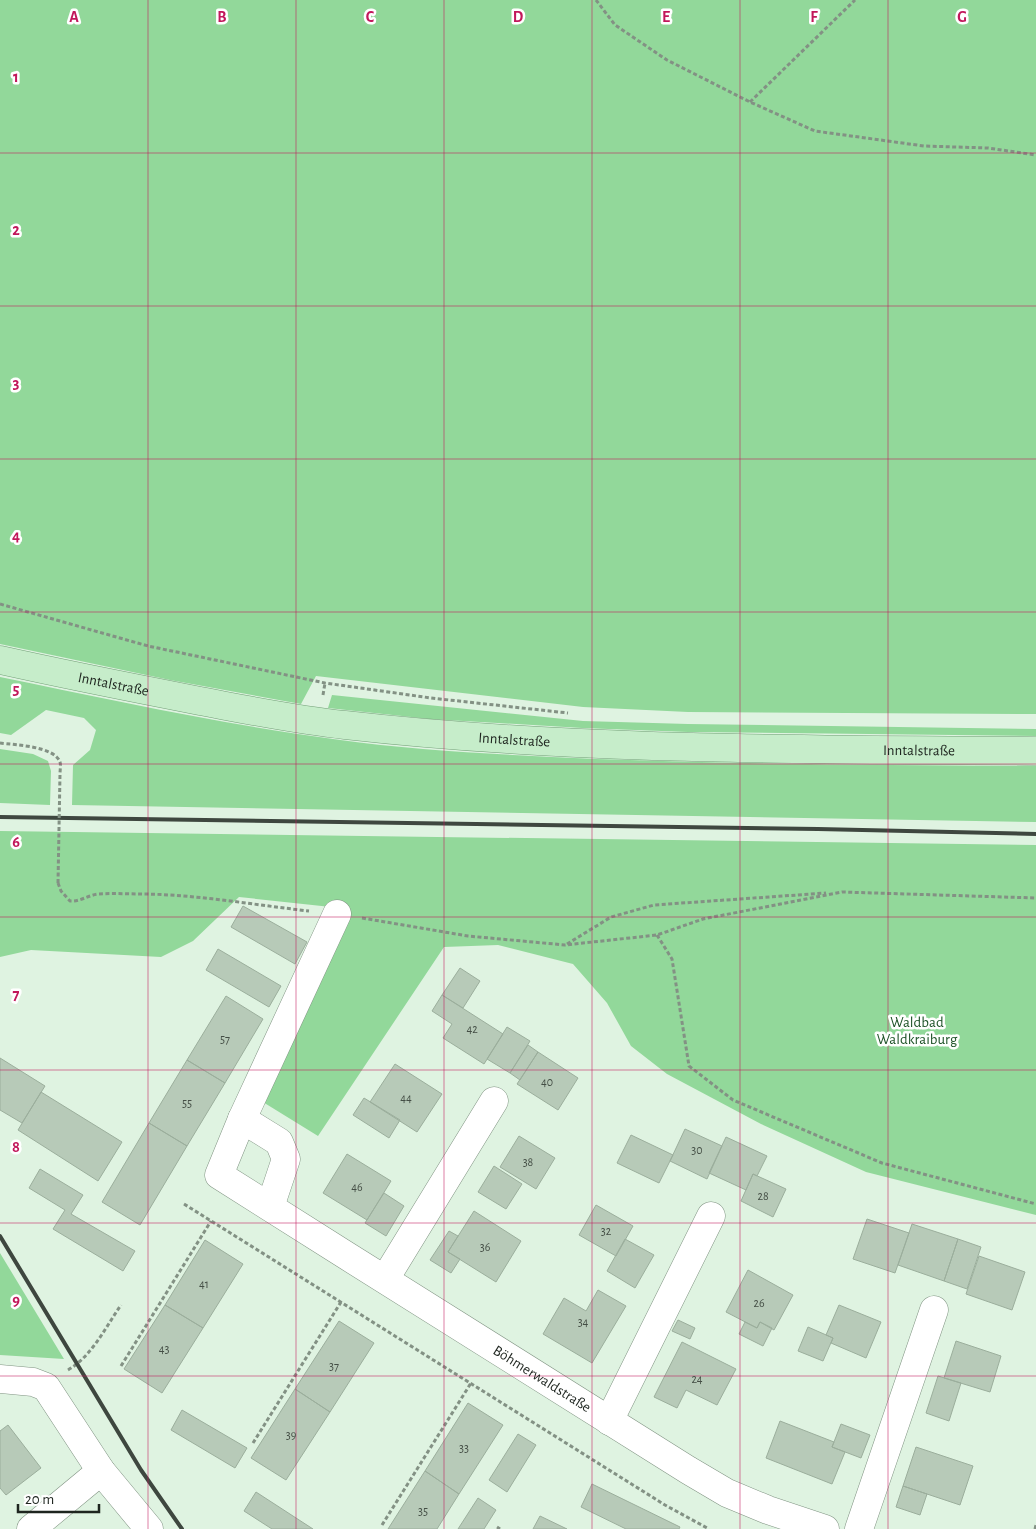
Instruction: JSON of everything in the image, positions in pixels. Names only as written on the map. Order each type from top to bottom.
[{"type":"main road","name":"Inntalstraße","points":[[0,660],[52,672],[289,718],[425,734],[684,748],[1036,751]]},
{"type":"street","points":[[270,1207],[286,1159],[279,1142],[242,1119],[337,914]]},
{"type":"street","points":[[385,1279],[494,1101]]},
{"type":"street","name":"Böhmerwaldstraße","points":[[242,1119],[219,1175],[609,1421],[727,1493],[768,1510],[825,1529]]},
{"type":"street","points":[[609,1421],[711,1216]]},
{"type":"street","points":[[859,1529],[934,1310]]},
{"type":"street","points":[[0,1380],[32,1382],[46,1387],[101,1470],[149,1529]]},
{"type":"street","points":[[30,1529],[101,1470]]},
{"type":"path","points":[[596,0],[615,25],[667,60],[750,102],[815,131],[924,146],[988,148],[1036,155]]},
{"type":"path","points":[[750,102],[855,0]]},
{"type":"path","points":[[0,604],[148,646],[325,683],[431,698],[574,713]]},
{"type":"path","points":[[0,743],[49,751],[56,756],[60,763],[58,883],[61,891],[70,901],[99,894],[173,895],[337,914],[468,936],[565,945],[657,935],[703,918],[842,892]]},
{"type":"path","points":[[565,945],[611,916],[654,905],[842,892],[1036,898]]},
{"type":"path","points":[[657,935],[672,959],[689,1066],[733,1100],[882,1163],[1036,1204]]},
{"type":"path","points":[[184,1204],[665,1505],[709,1529]]},
{"type":"path","points":[[121,1366],[211,1220]]},
{"type":"path","points":[[253,1443],[341,1302]]},
{"type":"path","points":[[46,1387],[86,1357],[121,1306]]},
{"type":"path","points":[[382,1525],[471,1383]]},
{"type":"path","points":[[1035,1529],[1036,1525]]},
{"type":"green space","points":[[0,0],[1036,0],[1036,714],[688,712],[583,707],[316,676],[301,704],[170,680],[0,644]]},
{"type":"green space","points":[[0,677],[264,729],[370,744],[423,749],[651,761],[1036,766],[1036,822],[72,805],[73,765],[90,750],[96,730],[84,718],[46,710],[11,735],[0,733]]},
{"type":"green space","points":[[332,695],[583,721],[1036,729],[1036,736],[688,732],[582,728],[430,719],[328,708]]},
{"type":"green space","points":[[0,749],[33,754],[48,761],[51,771],[50,805],[0,803]]},
{"type":"green space","name":"Waldbad Waldkraiburg","points":[[0,831],[1036,845],[1036,1215],[866,1172],[761,1124],[667,1074],[631,1046],[607,1003],[573,964],[498,945],[444,947],[318,1136],[258,1099],[331,907],[239,897],[193,941],[161,957],[31,950],[0,957]]},
{"type":"green space","points":[[0,1253],[64,1359],[0,1355]]},
{"type":"building","points":[[243,906],[307,942],[295,964],[231,927]]},
{"type":"building","points":[[218,949],[281,986],[269,1007],[206,970]]},
{"type":"building","points":[[460,968],[480,981],[463,1008],[442,995]]},
{"type":"building","points":[[442,995],[503,1034],[484,1064],[443,1038],[452,1024],[432,1011]]},
{"type":"building","points":[[226,996],[263,1019],[225,1083],[187,1060]]},
{"type":"building","points":[[507,1027],[530,1041],[510,1073],[487,1059]]},
{"type":"building","points":[[528,1045],[538,1052],[520,1080],[510,1073]]},
{"type":"building","points":[[538,1052],[578,1078],[558,1110],[517,1084]]},
{"type":"building","points":[[0,1058],[45,1086],[22,1123],[0,1110]]},
{"type":"building","points":[[187,1060],[225,1083],[187,1146],[149,1123]]},
{"type":"building","points":[[395,1064],[442,1094],[417,1132],[370,1102]]},
{"type":"building","points":[[41,1092],[122,1142],[98,1181],[18,1130]]},
{"type":"building","points":[[364,1098],[400,1120],[389,1138],[353,1115]]},
{"type":"building","points":[[149,1123],[187,1146],[140,1225],[102,1202]]},
{"type":"building","points":[[685,1129],[722,1146],[707,1179],[670,1161]]},
{"type":"building","points":[[631,1135],[673,1155],[659,1183],[617,1163]]},
{"type":"building","points":[[519,1136],[555,1158],[536,1189],[500,1167]]},
{"type":"building","points":[[726,1137],[767,1156],[757,1176],[753,1174],[746,1190],[709,1173]]},
{"type":"building","points":[[347,1154],[391,1181],[367,1220],[323,1193]]},
{"type":"building","points":[[494,1166],[522,1184],[506,1209],[478,1192]]},
{"type":"building","points":[[40,1169],[83,1195],[71,1214],[135,1251],[123,1271],[53,1229],[65,1210],[29,1188]]},
{"type":"building","points":[[753,1174],[786,1189],[773,1217],[741,1201]]},
{"type":"building","points":[[384,1193],[404,1206],[386,1236],[365,1223]]},
{"type":"building","points":[[596,1205],[633,1226],[616,1256],[579,1235]]},
{"type":"building","points":[[474,1211],[521,1241],[496,1282],[448,1252]]},
{"type":"building","points":[[867,1219],[909,1233],[895,1273],[853,1259]]},
{"type":"building","points":[[912,1224],[958,1239],[944,1281],[898,1265]]},
{"type":"building","points":[[449,1231],[458,1236],[448,1252],[460,1259],[451,1273],[430,1260]]},
{"type":"building","points":[[625,1239],[654,1255],[635,1288],[607,1271]]},
{"type":"building","points":[[958,1239],[981,1247],[967,1289],[944,1281]]},
{"type":"building","points":[[205,1240],[243,1264],[203,1328],[165,1305]]},
{"type":"building","points":[[979,1256],[1025,1272],[1012,1310],[966,1294]]},
{"type":"building","points":[[748,1270],[793,1295],[774,1330],[760,1322],[757,1328],[726,1312]]},
{"type":"building","points":[[598,1290],[626,1306],[592,1363],[543,1334],[564,1298],[586,1311]]},
{"type":"building","points":[[165,1305],[203,1328],[162,1393],[124,1369]]},
{"type":"building","points":[[839,1305],[881,1322],[866,1358],[831,1343],[833,1338],[826,1335]]},
{"type":"building","points":[[678,1320],[695,1328],[690,1339],[672,1331]]},
{"type":"building","points":[[339,1321],[374,1343],[330,1412],[295,1389]]},
{"type":"building","points":[[745,1322],[757,1328],[760,1322],[772,1328],[763,1346],[739,1334]]},
{"type":"building","points":[[808,1327],[833,1338],[823,1361],[798,1351]]},
{"type":"building","points":[[956,1341],[1001,1356],[990,1392],[944,1378]]},
{"type":"building","points":[[682,1342],[736,1369],[717,1405],[686,1390],[677,1408],[654,1397]]},
{"type":"building","points":[[938,1376],[961,1383],[949,1421],[926,1413]]},
{"type":"building","points":[[295,1389],[330,1412],[286,1480],[251,1458]]},
{"type":"building","points":[[468,1403],[503,1425],[459,1494],[425,1471]]},
{"type":"building","points":[[182,1410],[247,1448],[235,1468],[171,1430]]},
{"type":"building","points":[[780,1421],[834,1442],[832,1447],[845,1452],[832,1484],[766,1458]]},
{"type":"building","points":[[841,1424],[870,1435],[861,1458],[832,1447]]},
{"type":"building","points":[[8,1425],[41,1468],[6,1495],[0,1488],[0,1431]]},
{"type":"building","points":[[518,1434],[536,1445],[507,1492],[489,1480]]},
{"type":"building","points":[[916,1447],[973,1466],[960,1505],[903,1486]]},
{"type":"building","points":[[425,1471],[459,1494],[437,1529],[388,1529]]},
{"type":"building","points":[[592,1484],[680,1527],[679,1529],[626,1529],[581,1507]]},
{"type":"building","points":[[903,1486],[927,1494],[920,1515],[896,1507]]},
{"type":"building","points":[[256,1492],[313,1529],[272,1529],[244,1511]]},
{"type":"building","points":[[478,1498],[496,1510],[484,1529],[458,1529]]},
{"type":"building","points":[[540,1516],[567,1529],[533,1529]]},
{"type":"railway","points":[[0,817],[1036,834]]},
{"type":"railway","points":[[0,1236],[141,1470],[182,1529]]}]
